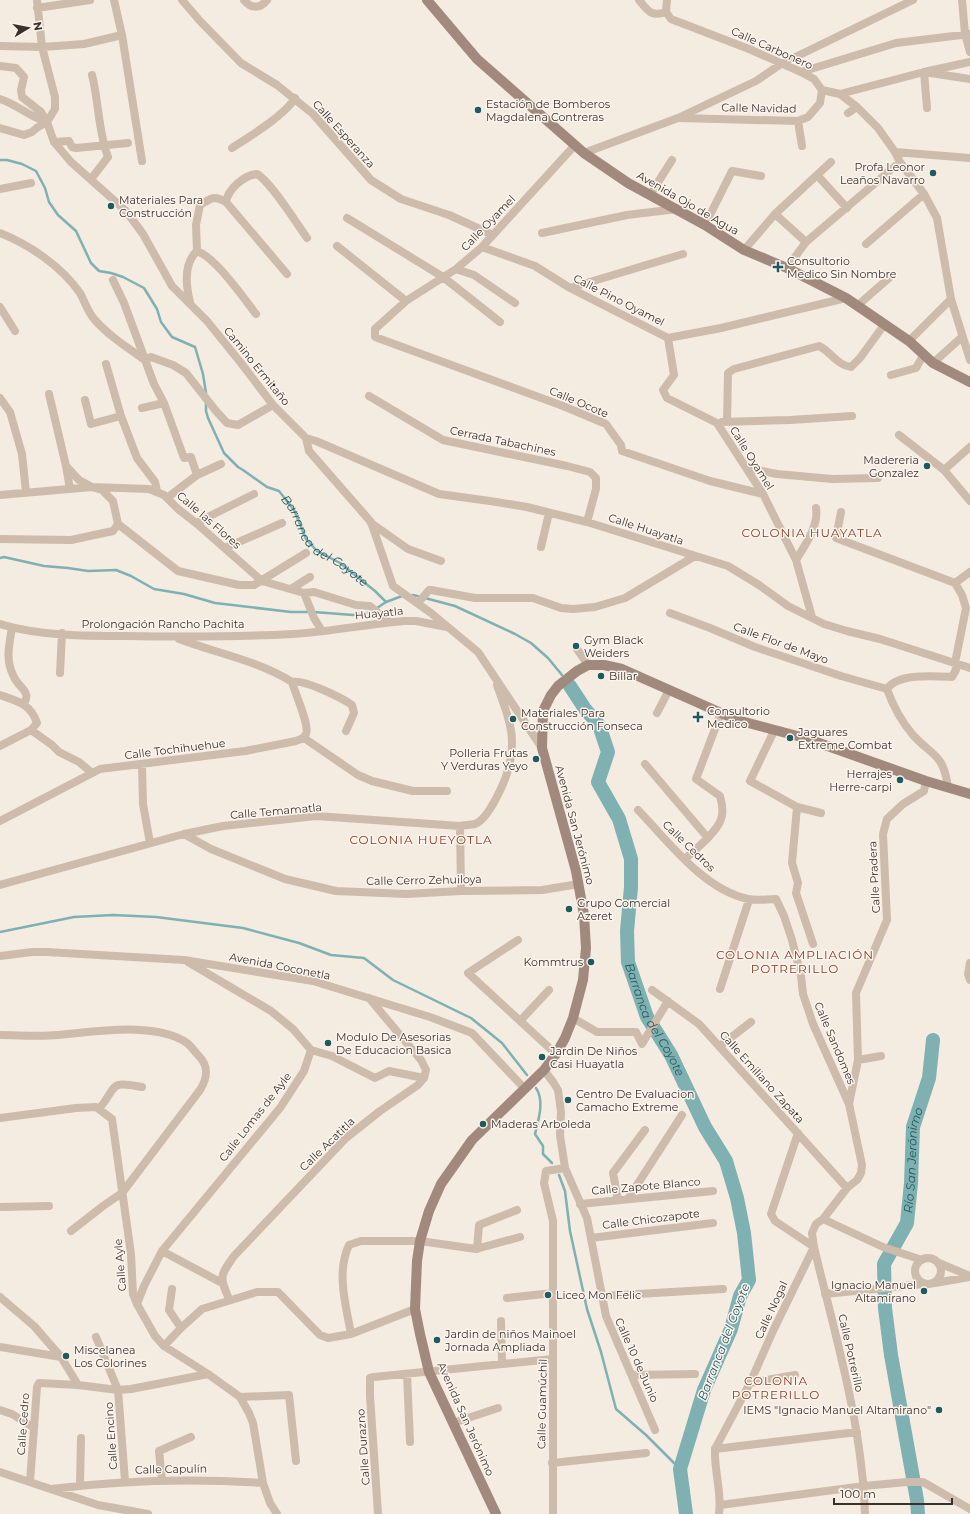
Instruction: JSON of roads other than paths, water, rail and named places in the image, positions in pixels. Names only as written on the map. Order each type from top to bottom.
[{"type":"main road","name":"Avenida Ojo de Agua","points":[[427,0],[477,59],[584,153],[628,183],[705,225],[744,250],[787,268],[846,298],[908,342],[934,363],[970,382]]},
{"type":"main road","points":[[588,665],[604,665],[622,669],[737,720],[805,738],[926,781],[970,794]]},
{"type":"main road","name":"Avenida San Jerónimo","points":[[496,1514],[429,1372],[415,1309],[417,1260],[420,1241],[429,1211],[442,1184],[472,1140],[544,1070],[556,1054],[565,1038],[573,1018],[583,980],[586,948],[585,920],[579,884],[542,748],[543,711],[551,695],[558,686],[577,671],[588,665]]},
{"type":"street","points":[[0,128],[24,135],[32,132],[47,122],[55,109],[55,97],[42,47],[37,4],[90,0]]},
{"type":"street","points":[[114,0],[122,36],[142,161]]},
{"type":"street","name":"Calle Esperanza","points":[[182,0],[200,21],[241,63],[278,85],[313,114],[371,180],[401,199],[449,215],[494,235]]},
{"type":"street","points":[[244,0],[248,5],[255,8],[263,5],[267,0]]},
{"type":"street","points":[[639,0],[651,13],[658,14],[666,12],[667,0]]},
{"type":"street","points":[[584,153],[678,118],[756,81],[781,64],[913,0]]},
{"type":"street","points":[[962,0],[970,52]]},
{"type":"street","name":"Calle Carbonero","points":[[666,12],[671,19],[750,49],[801,72],[814,79],[822,90]]},
{"type":"street","points":[[801,72],[896,43],[968,34]]},
{"type":"street","points":[[0,46],[42,47],[84,44],[122,36]]},
{"type":"street","points":[[840,94],[924,72],[970,62]]},
{"type":"street","points":[[4,66],[16,68],[24,77],[21,90],[22,97],[41,112],[47,122]]},
{"type":"street","points":[[924,72],[970,79]]},
{"type":"street","points":[[924,72],[927,108]]},
{"type":"street","points":[[91,179],[108,157],[103,146],[96,89],[92,75]]},
{"type":"street","points":[[822,90],[840,94],[857,107],[878,128],[895,152],[900,162],[924,194],[937,218],[951,299],[970,360]]},
{"type":"street","name":"Calle Navidad","points":[[678,118],[798,122],[808,117],[820,103],[822,90]]},
{"type":"street","points":[[232,148],[287,109],[295,98]]},
{"type":"street","points":[[0,99],[11,103],[38,120],[47,122]]},
{"type":"street","points":[[848,113],[857,107]]},
{"type":"street","name":"Camino Ermitaño","points":[[47,122],[54,142],[71,162],[126,211],[143,234],[172,286],[207,321],[273,405],[306,438],[310,451],[370,522],[393,586],[418,602],[478,652],[495,679]]},
{"type":"street","points":[[798,122],[802,146]]},
{"type":"street","points":[[54,142],[69,141],[72,147],[76,148],[128,143]]},
{"type":"street","name":"Calle Oyamel","points":[[375,337],[375,329],[406,301],[456,268],[482,247],[575,145]]},
{"type":"street","points":[[895,152],[970,158]]},
{"type":"street","points":[[650,195],[672,160]]},
{"type":"street","points":[[744,250],[775,214],[831,162]]},
{"type":"street","points":[[787,268],[806,242],[900,162]]},
{"type":"street","points":[[705,225],[732,171],[760,176]]},
{"type":"street","points":[[226,202],[230,191],[248,178],[257,174],[261,176],[276,195],[307,238]]},
{"type":"street","points":[[817,175],[847,208]]},
{"type":"street","points":[[0,189],[31,183]]},
{"type":"street","points":[[866,244],[924,194]]},
{"type":"street","points":[[190,303],[185,281],[188,267],[197,251],[196,225],[200,205],[213,198],[218,198],[226,202],[287,274]]},
{"type":"street","points":[[542,233],[627,215],[677,209]]},
{"type":"street","points":[[775,214],[806,242]]},
{"type":"street","points":[[347,218],[443,277],[500,322]]},
{"type":"street","points":[[0,233],[18,240],[47,260],[65,276],[79,293],[93,319],[108,333],[146,360]]},
{"type":"street","points":[[337,246],[406,301]]},
{"type":"street","name":"Calle Pino Oyamel","points":[[482,247],[535,266],[570,288],[668,338],[721,328],[846,298]]},
{"type":"street","points":[[197,251],[203,253],[224,274],[256,314]]},
{"type":"street","points":[[570,288],[683,254]]},
{"type":"street","points":[[456,268],[474,276],[514,303]]},
{"type":"street","points":[[857,306],[889,278]]},
{"type":"street","points":[[113,280],[124,303],[154,384],[164,403],[184,458],[191,457],[197,476]]},
{"type":"street","points":[[908,342],[951,299]]},
{"type":"street","points":[[0,307],[15,331]]},
{"type":"street","points":[[727,422],[728,373],[734,369],[819,346],[845,367],[851,368],[884,325]]},
{"type":"street","name":"Calle Ocote","points":[[375,337],[562,406],[606,424],[622,444],[622,451],[710,480],[763,494]]},
{"type":"street","points":[[934,363],[962,337]]},
{"type":"street","name":"Calle Oyamel","points":[[668,338],[674,375],[663,390],[667,398],[718,423],[763,494],[796,560],[812,617]]},
{"type":"street","points":[[891,375],[916,368],[924,354]]},
{"type":"street","points":[[146,360],[151,357],[172,365],[186,373],[227,423],[238,425],[273,405]]},
{"type":"street","points":[[106,364],[121,416],[138,458],[155,482],[157,491]]},
{"type":"street","points":[[49,394],[70,489]]},
{"type":"street","name":"Cerrada Tabachines","points":[[369,396],[443,440],[517,454],[590,472],[596,478],[596,489],[586,522]]},
{"type":"street","points":[[0,398],[10,412],[22,454],[26,492]]},
{"type":"street","points":[[85,400],[91,424],[121,416]]},
{"type":"street","points":[[142,408],[164,403]]},
{"type":"street","points":[[718,423],[852,416]]},
{"type":"street","points":[[899,435],[944,470],[970,501]]},
{"type":"street","name":"Calle Huayatla","points":[[306,438],[439,494],[527,507],[586,522],[728,566],[759,585],[788,606],[824,624],[880,639],[970,668]]},
{"type":"street","points":[[944,470],[970,447]]},
{"type":"street","points":[[167,498],[197,476],[221,464]]},
{"type":"street","points":[[66,466],[79,480],[92,487],[102,490],[113,501],[118,524],[178,571],[239,585],[254,586],[306,554]]},
{"type":"street","points":[[747,468],[777,474],[832,478],[878,478]]},
{"type":"street","name":"Calle las Flores","points":[[0,495],[92,487],[149,489],[157,491],[262,581],[304,593],[314,592],[356,605],[370,606],[389,622]]},
{"type":"street","points":[[196,523],[254,494]]},
{"type":"street","points":[[796,560],[814,526],[817,513],[816,508]]},
{"type":"street","points":[[841,512],[836,538],[955,583],[962,595],[966,608],[955,663],[956,670],[952,677],[930,676],[900,680],[890,684],[887,689],[902,721],[914,736],[935,754],[944,767],[948,787]]},
{"type":"street","points":[[541,546],[549,513]]},
{"type":"street","points":[[370,522],[408,549],[441,561]]},
{"type":"street","points":[[225,548],[282,523]]},
{"type":"street","points":[[0,539],[71,540],[113,531],[118,524]]},
{"type":"street","points":[[418,602],[429,590],[475,598],[533,598],[561,608],[572,609],[595,607],[625,598],[695,556]]},
{"type":"street","points":[[955,583],[970,572]]},
{"type":"street","points":[[291,589],[310,577]]},
{"type":"street","points":[[304,593],[318,631]]},
{"type":"street","name":"Calle Flor de Mayo","points":[[670,613],[755,647],[840,676],[887,689]]},
{"type":"street","name":"Huayatla","points":[[318,631],[389,622],[416,621],[447,627]]},
{"type":"street","name":"Prolongación Rancho Pachita","points":[[0,624],[12,628],[35,632],[100,636],[175,637],[293,634],[318,631]]},
{"type":"street","points":[[12,628],[8,648],[8,666],[15,680],[27,693],[27,699],[24,703]]},
{"type":"street","points":[[60,673],[62,633]]},
{"type":"street","points":[[175,637],[202,648],[267,668],[292,682],[297,681],[345,700],[352,705],[354,713],[346,731]]},
{"type":"street","points":[[577,649],[588,665]]},
{"type":"street","points":[[495,679],[542,748]]},
{"type":"street","name":"Calle Temamatla","points":[[0,885],[184,834],[223,826],[316,816],[460,826],[476,824],[484,816],[501,788],[509,766],[512,741],[509,721],[495,679]]},
{"type":"street","points":[[292,682],[305,720],[307,732],[304,738],[358,775],[372,781],[413,791],[447,791]]},
{"type":"street","points":[[657,713],[669,690]]},
{"type":"street","points":[[0,695],[24,703],[35,716],[37,723],[31,730],[0,746]]},
{"type":"street","points":[[685,859],[708,838],[721,819],[722,807],[720,796],[696,779],[721,713]]},
{"type":"street","points":[[31,730],[59,752],[79,762],[92,773]]},
{"type":"street","points":[[774,731],[750,781],[797,807],[821,813]]},
{"type":"street","name":"Calle Tochihuehue","points":[[0,821],[100,769],[142,765],[245,751],[296,741],[304,738]]},
{"type":"street","points":[[645,764],[708,838]]},
{"type":"street","points":[[142,765],[143,804],[150,843]]},
{"type":"street","name":"Calle Pradera","points":[[849,1104],[858,1060],[856,993],[887,920],[883,834],[887,819],[903,804],[924,791],[926,781]]},
{"type":"street","points":[[797,807],[792,863],[798,883],[796,892],[813,944]]},
{"type":"street","name":"Calle Cedros","points":[[638,810],[698,872],[723,890],[749,900],[776,899]]},
{"type":"street","points":[[460,826],[461,891]]},
{"type":"street","name":"Calle Cerro Zehuiloya","points":[[184,834],[211,849],[285,879],[336,891],[406,894],[461,891],[542,890],[579,884]]},
{"type":"street","name":"Calle Sandomes","points":[[776,899],[784,916],[792,940],[801,976],[803,994],[813,1024],[849,1104]]},
{"type":"street","points":[[720,989],[749,900]]},
{"type":"street","points":[[518,940],[468,972],[556,1054]]},
{"type":"street","name":"Avenida Coconetla","points":[[0,956],[32,952],[47,952],[184,960],[313,981],[369,997],[430,1017],[472,1033],[524,1089]]},
{"type":"street","points":[[184,960],[271,1011],[293,1029],[311,1050],[332,1056],[375,1078],[389,1071],[424,1078],[426,1070],[422,1060],[369,997]]},
{"type":"street","points":[[970,963],[968,974],[970,980]]},
{"type":"street","points":[[520,1021],[549,990]]},
{"type":"street","name":"Calle Emiliano Zapata","points":[[652,990],[699,1024],[846,1188]]},
{"type":"street","points":[[573,1018],[597,1032],[636,1032],[643,1042],[667,1002]]},
{"type":"street","points":[[720,1046],[751,1022]]},
{"type":"street","points":[[0,1036],[56,1035],[117,1030],[149,1031],[169,1035],[187,1043],[201,1058],[207,1072],[205,1081],[122,1193],[71,1231]]},
{"type":"street","name":"Calle Lomas de Ayle","points":[[136,1304],[162,1251],[280,1108],[304,1071],[311,1050]]},
{"type":"street","points":[[858,1060],[881,1056]]},
{"type":"street","name":"Calle 10 de Junio","points":[[544,1070],[558,1090],[561,1112],[560,1135],[565,1168],[587,1218],[606,1316],[655,1430]]},
{"type":"street","name":"Calle Acatitla","points":[[222,1283],[222,1276],[234,1256],[346,1138],[380,1111],[418,1085],[424,1078]]},
{"type":"street","points":[[0,1118],[76,1108],[96,1107],[99,1109],[108,1100],[112,1088],[117,1085],[142,1087]]},
{"type":"street","points":[[814,1247],[812,1233],[816,1224],[823,1219],[846,1188],[857,1180],[861,1173],[862,1165],[849,1104]]},
{"type":"street","name":"Calle Ayle","points":[[99,1109],[112,1119],[131,1254],[133,1294],[136,1304],[155,1336],[164,1346],[208,1374],[240,1397],[253,1424],[263,1483],[270,1503],[277,1514]]},
{"type":"street","points":[[628,1199],[682,1115]]},
{"type":"street","points":[[618,1200],[613,1173],[645,1130]]},
{"type":"street","points":[[798,1133],[771,1214],[775,1221],[814,1247]]},
{"type":"street","name":"Calle Guamúchil","points":[[553,1514],[553,1221],[544,1183],[546,1171],[565,1168]]},
{"type":"street","name":"Calle Zapote Blanco","points":[[580,1204],[713,1191]]},
{"type":"street","points":[[0,1207],[49,1206]]},
{"type":"street","points":[[477,1249],[479,1224],[517,1210]]},
{"type":"street","points":[[823,1219],[897,1253],[922,1260],[931,1258],[938,1263],[970,1276]]},
{"type":"street","name":"Calle Chicozapote","points":[[592,1238],[713,1223]]},
{"type":"street","points":[[351,1334],[342,1279],[344,1259],[349,1245],[361,1241],[420,1241],[477,1249],[520,1237]]},
{"type":"street","name":"Calle Potrerillo","points":[[814,1247],[855,1418],[864,1486],[865,1514]]},
{"type":"street","name":"Calle Nogal","points":[[719,1514],[720,1504],[714,1458],[715,1449],[750,1383],[773,1331],[814,1247]]},
{"type":"street","points":[[162,1251],[222,1283],[229,1299]]},
{"type":"street","points":[[922,1260],[918,1263],[915,1270],[917,1279],[924,1284]]},
{"type":"street","points":[[935,1283],[941,1276],[941,1267],[938,1263]]},
{"type":"street","points":[[825,1294],[924,1284],[930,1285],[970,1276]]},
{"type":"street","points":[[172,1289],[169,1310],[181,1328]]},
{"type":"street","points":[[603,1296],[723,1289]]},
{"type":"street","points":[[164,1346],[202,1309],[229,1299],[257,1292],[278,1292],[320,1335],[328,1338],[351,1334],[415,1309]]},
{"type":"street","points":[[507,1298],[553,1293]]},
{"type":"street","points":[[0,1297],[34,1326],[61,1357],[78,1385],[118,1390],[131,1389],[208,1374]]},
{"type":"street","points":[[501,1321],[502,1363]]},
{"type":"street","name":"Calle Encino","points":[[96,1336],[118,1390],[125,1481]]},
{"type":"street","points":[[0,1347],[61,1357]]},
{"type":"street","points":[[410,1442],[407,1374],[502,1363],[554,1359]]},
{"type":"street","name":"Calle Durazno","points":[[378,1514],[370,1378],[407,1374]]},
{"type":"street","points":[[632,1375],[695,1374]]},
{"type":"street","points":[[750,1383],[795,1375]]},
{"type":"street","name":"Calle Cedro","points":[[30,1482],[37,1387],[39,1383],[78,1385]]},
{"type":"street","points":[[240,1397],[289,1395],[296,1461]]},
{"type":"street","points":[[453,1423],[498,1408]]},
{"type":"street","points":[[0,1410],[12,1414],[34,1428]]},
{"type":"street","points":[[715,1449],[857,1432]]},
{"type":"street","points":[[162,1480],[159,1451],[191,1437]]},
{"type":"street","points":[[80,1485],[81,1438]]},
{"type":"street","points":[[552,1463],[646,1453]]},
{"type":"street","points":[[0,1472],[98,1505],[148,1514]]},
{"type":"street","name":"Calle Capulín","points":[[50,1489],[125,1481],[218,1480],[263,1483]]},
{"type":"street","points":[[720,1504],[864,1486],[923,1482],[970,1509]]},
{"type":"street","points":[[97,1514],[98,1505]]},
{"type":"waterway","name":"Barranca del Coyote","points":[[0,160],[7,160],[22,164],[36,171],[45,188],[49,202],[58,215],[76,231],[91,263],[99,271],[123,277],[144,288],[157,309],[161,322],[172,337],[195,347],[203,374],[206,393]]},
{"type":"waterway","name":"Barranca del Coyote","points":[[206,402],[208,418],[224,453],[238,467],[267,487],[279,491],[294,510],[306,539],[317,551],[340,563],[375,591],[386,602],[402,596]]},
{"type":"waterway","points":[[0,558],[4,557],[44,566],[88,571],[116,570],[131,576],[154,589],[184,594],[215,603],[291,612],[309,612]]},
{"type":"waterway","name":"Barranca del Coyote","points":[[413,595],[421,597]]},
{"type":"waterway","name":"Barranca del Coyote","points":[[425,598],[455,606],[515,634],[531,643],[548,658],[562,675]]},
{"type":"waterway","points":[[314,612],[353,615],[371,612],[386,602]]},
{"type":"waterway","name":"Barranca del Coyote","points":[[570,686],[585,709],[599,725],[608,752],[598,782],[619,819],[631,859],[631,887],[627,931],[628,962],[647,1017],[671,1055],[705,1127],[726,1161],[737,1198],[744,1233],[749,1280],[740,1296],[731,1329],[704,1390],[680,1469],[686,1514]]},
{"type":"waterway","points":[[0,932],[74,917],[113,915],[156,917],[243,928],[299,943],[331,955],[364,958],[393,980],[471,1018],[502,1043],[527,1075]]},
{"type":"waterway","name":"Río San Jerónimo","points":[[918,1514],[917,1500],[891,1355],[885,1308],[884,1264],[907,1223],[911,1183],[913,1127],[929,1078],[933,1040]]},
{"type":"waterway","points":[[536,1088],[539,1093],[540,1105],[535,1134],[543,1146],[543,1154],[552,1163]]},
{"type":"waterway","points":[[559,1175],[565,1191],[570,1231],[587,1309],[601,1352],[616,1409],[646,1435],[680,1469]]},
{"type":"place","name":"Estación de Bomberos Magdalena Contreras","points":[[478,110]]},
{"type":"place","name":"Profa Leonor Leaños Navarro","points":[[933,173]]},
{"type":"place","name":"Materiales Para Construcción","points":[[111,206]]},
{"type":"place","name":"Consultorio Medico Sin Nombre","points":[[778,267]]},
{"type":"place","name":"Madereria Gonzalez","points":[[927,466]]},
{"type":"place","name":"Gym Black Weiders","points":[[576,646]]},
{"type":"place","name":"Billar","points":[[601,676]]},
{"type":"place","name":"Consultorio Medico","points":[[698,717]]},
{"type":"place","name":"Materiales Para Construcción Fonseca","points":[[513,719]]},
{"type":"place","name":"Jaguares Extreme Combat","points":[[790,738]]},
{"type":"place","name":"Polleria Frutas Y Verduras Yeyo","points":[[536,759]]},
{"type":"place","name":"Herrajes Herre-carpi","points":[[900,780]]},
{"type":"place","name":"Grupo Comercial Azeret","points":[[569,909]]},
{"type":"place","name":"Kommtrus","points":[[591,962]]},
{"type":"place","name":"Modulo De Asesorias De Educacion Basica","points":[[328,1043]]},
{"type":"place","name":"Jardin De Niños Casi Huayatla","points":[[542,1057]]},
{"type":"place","name":"Centro De Evaluacion Camacho Extreme","points":[[568,1100]]},
{"type":"place","name":"Maderas Arboleda","points":[[483,1124]]},
{"type":"place","name":"Ignacio Manuel Altamirano","points":[[924,1291]]},
{"type":"place","name":"Liceo Mon Felic","points":[[548,1295]]},
{"type":"place","name":"Jardin de niños Mainoel Jornada Ampliada","points":[[437,1340]]},
{"type":"place","name":"Miscelanea Los Colorines","points":[[66,1356]]},
{"type":"place","name":"IEMS \"Ignacio Manuel Altamirano\"","points":[[939,1410]]},
{"type":"district","name":"COLONIA HUAYATLA","points":[[812,533]]},
{"type":"district","name":"COLONIA HUEYOTLA","points":[[421,840]]},
{"type":"district","name":"COLONIA AMPLIACIÓN POTRERILLO","points":[[795,962]]},
{"type":"district","name":"COLONIA POTRERILLO","points":[[776,1388]]}]
